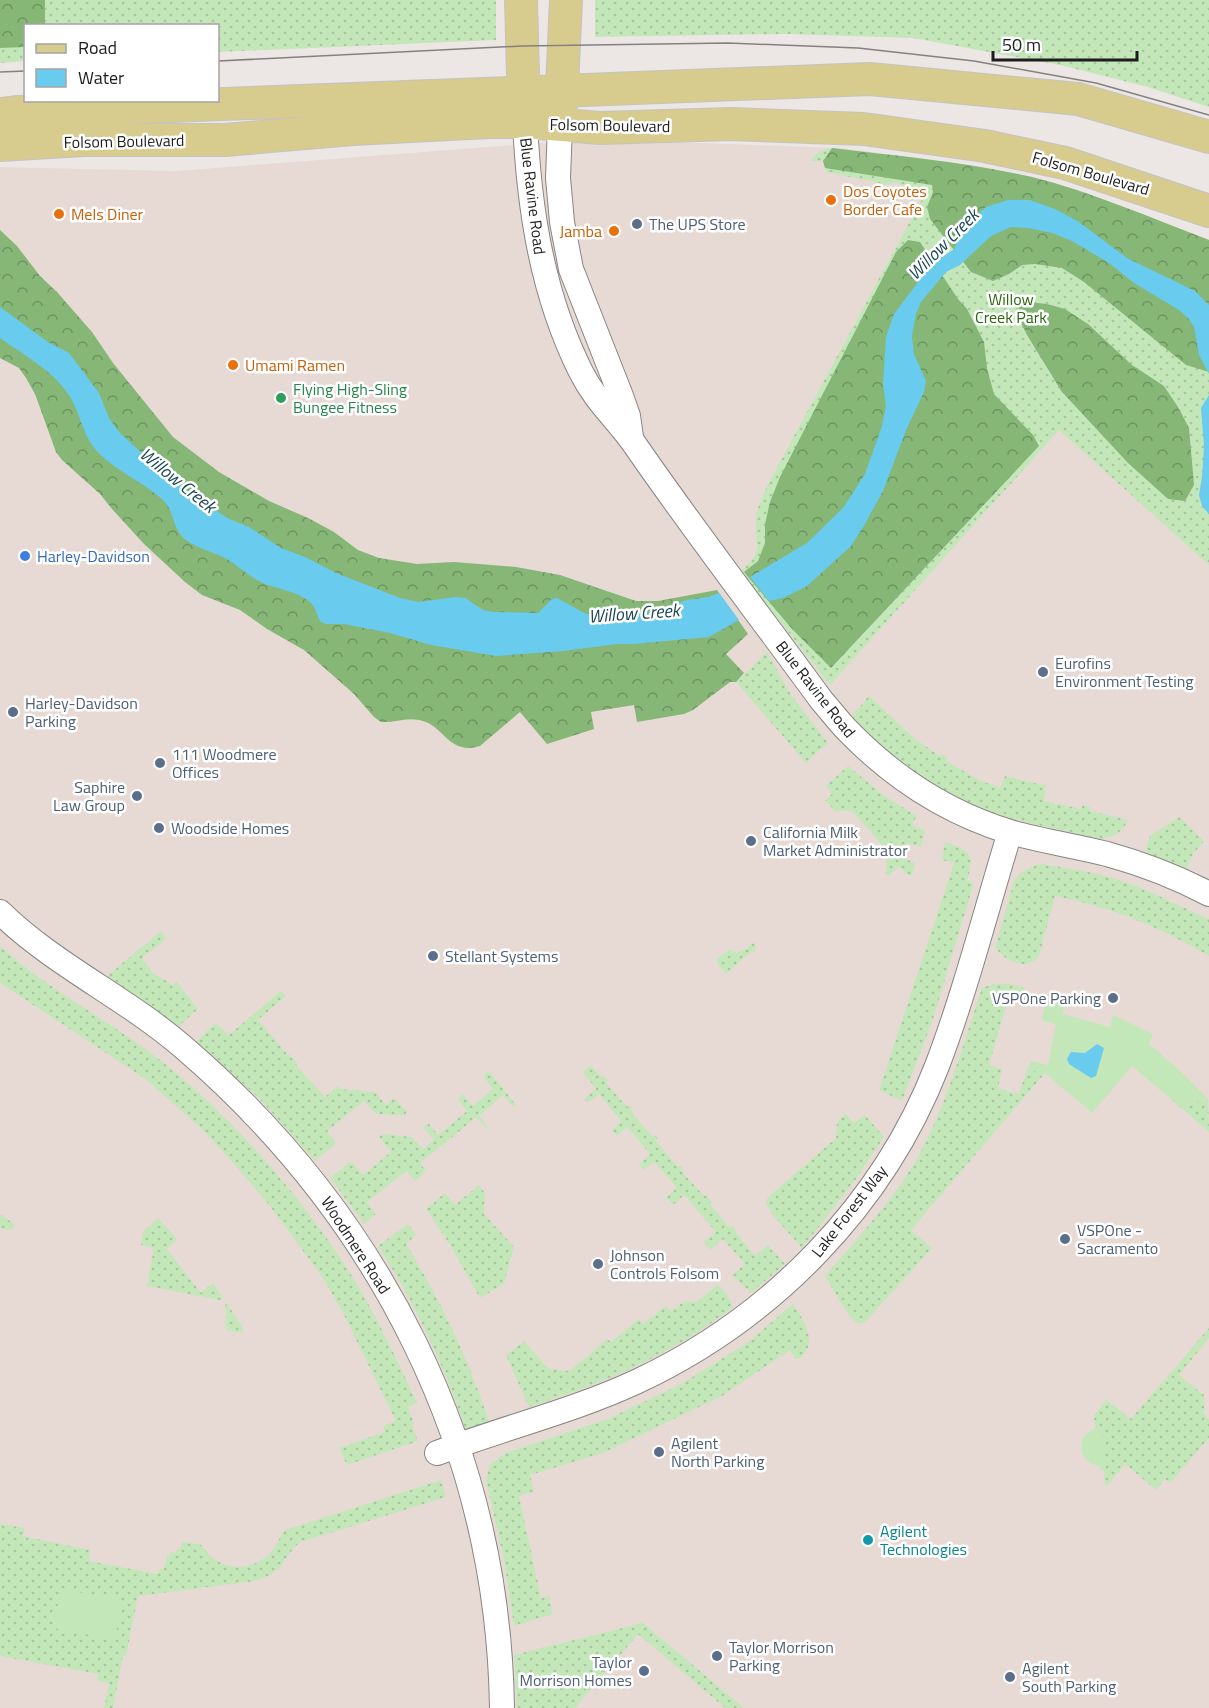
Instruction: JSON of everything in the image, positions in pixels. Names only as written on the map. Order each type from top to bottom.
[{"type":"main road","name":"Blue Ravine Road","points":[[521,0],[524,107]]},
{"type":"main road","name":"Blue Ravine Road","points":[[560,125],[566,0]]},
{"type":"main road","name":"Folsom Boulevard","points":[[0,144],[84,140],[225,140],[353,129],[524,107],[561,90],[870,79],[1078,99],[1209,137]]},
{"type":"main road","name":"Folsom Boulevard","points":[[0,114],[524,107],[560,125],[600,128],[731,124],[864,129],[985,146],[1065,163],[1209,211]]},
{"type":"street","name":"Blue Ravine Road","points":[[524,107],[530,200],[543,273],[564,333],[581,372],[594,395],[631,439],[714,555],[822,701],[847,731],[907,782],[942,804],[1010,832],[1107,854],[1136,863],[1165,873],[1209,894]]},
{"type":"street","name":"Blue Ravine Road","points":[[560,125],[558,178],[562,222],[572,269],[628,416],[631,439]]},
{"type":"street","name":"Lake Forest Way","points":[[447,1449],[600,1397],[674,1363],[742,1320],[817,1253],[869,1190],[891,1157],[920,1103],[951,1024],[1010,832]]},
{"type":"street","name":"Woodmere Road","points":[[0,912],[47,952],[131,1007],[180,1044],[226,1084],[269,1128],[354,1236],[386,1288],[434,1385],[447,1449],[477,1516],[489,1576],[499,1652],[502,1708]]},
{"type":"shaded area","points":[[591,139],[840,148],[968,165],[1031,177],[1083,192],[1209,240],[1209,1708],[0,1708],[0,167],[176,171]]},
{"type":"green space","points":[[0,0],[496,0],[496,40],[219,52],[219,24],[24,24],[24,61],[0,63]]},
{"type":"green space","points":[[0,0],[45,0],[45,24],[24,24],[24,47],[0,48]]},
{"type":"green space","points":[[595,0],[1209,0],[1209,107],[1144,86],[1060,65],[913,38],[786,34],[595,37]]},
{"type":"green space","name":"Willow Creek Park","points":[[832,148],[968,165],[1031,177],[1083,192],[1209,240],[1209,565],[1059,430],[830,685],[740,571],[754,557],[757,550],[757,512],[767,486],[927,190],[826,172],[823,161],[811,161],[815,155]]},
{"type":"green space","points":[[832,148],[957,163],[1032,177],[1099,198],[1209,240],[1209,372],[1186,365],[1084,282],[1062,268],[1035,264],[1022,265],[993,281],[971,272],[930,219],[927,207],[933,192],[932,185],[825,168],[823,161]]},
{"type":"green space","points":[[0,230],[17,246],[40,276],[92,332],[113,363],[173,437],[219,472],[269,501],[334,532],[358,550],[379,558],[417,564],[454,562],[516,567],[560,575],[636,601],[658,601],[717,590],[748,634],[726,654],[744,673],[736,682],[730,682],[693,710],[684,714],[637,722],[634,705],[591,712],[594,729],[547,744],[520,712],[480,746],[469,748],[460,747],[435,727],[419,720],[381,722],[354,694],[304,650],[267,629],[240,610],[202,595],[185,582],[144,544],[100,494],[62,460],[56,452],[35,394],[26,378],[19,368],[0,358]]},
{"type":"green space","points":[[908,240],[920,242],[967,309],[984,342],[987,368],[994,394],[1033,435],[1039,446],[831,668],[792,629],[744,572],[758,561],[765,543],[765,524],[770,502],[780,477],[896,252]]},
{"type":"green space","points":[[1028,302],[1065,309],[1088,324],[1132,365],[1164,386],[1189,428],[1194,485],[1185,501],[1168,499],[1128,463],[1062,392],[1018,316],[1019,304]]},
{"type":"green space","points":[[767,652],[791,695],[828,743],[806,763],[736,682]]},
{"type":"green space","points":[[869,696],[915,739],[940,756],[942,754],[947,757],[946,761],[979,780],[1000,788],[1005,776],[1046,786],[1044,801],[1081,809],[1083,805],[1090,807],[1090,811],[1128,820],[1117,834],[1100,839],[1009,818],[962,801],[910,770],[865,731],[852,716]]},
{"type":"green space","points":[[848,766],[886,797],[917,816],[912,824],[925,831],[921,847],[906,843],[903,858],[915,863],[912,876],[906,874],[899,866],[888,876],[886,873],[887,850],[852,811],[835,811],[825,800],[832,794],[826,786]]},
{"type":"green space","points":[[1179,817],[1204,841],[1193,854],[1185,873],[1143,858],[1150,836]]},
{"type":"green space","points":[[945,842],[961,848],[969,855],[971,865],[967,881],[974,883],[932,1022],[902,1101],[879,1090],[954,863],[942,860]]},
{"type":"green space","points":[[1041,864],[1090,872],[1119,880],[1209,919],[1209,956],[1135,919],[1055,896],[1039,956],[1034,961],[1023,964],[1005,957],[995,948],[1014,881],[1026,870]]},
{"type":"green space","points":[[161,931],[166,939],[142,958],[153,973],[173,985],[177,982],[198,1009],[178,1027],[106,977]]},
{"type":"green space","points":[[752,943],[756,944],[755,952],[752,951],[726,974],[717,963],[717,959],[730,949],[736,953],[746,949]]},
{"type":"green space","points":[[0,946],[38,977],[160,1060],[244,1138],[297,1198],[343,1262],[391,1347],[417,1403],[408,1407],[418,1441],[347,1465],[339,1448],[385,1432],[383,1426],[396,1421],[343,1313],[323,1278],[270,1206],[201,1128],[144,1078],[0,983]]},
{"type":"green space","points":[[993,984],[1009,984],[1025,989],[1025,1001],[1009,996],[989,1065],[1002,1069],[998,1088],[1019,1094],[1027,1070],[1045,1073],[911,1230],[932,1248],[867,1320],[858,1323],[845,1309],[825,1276],[880,1212],[909,1172],[942,1106],[982,988]]},
{"type":"green space","points":[[281,991],[286,996],[258,1020],[325,1097],[338,1086],[341,1089],[374,1091],[386,1105],[394,1098],[407,1112],[404,1115],[376,1114],[364,1101],[327,1131],[336,1143],[315,1161],[258,1097],[196,1042],[215,1023],[229,1035]]},
{"type":"green space","points":[[1048,995],[1064,998],[1063,1014],[1110,1027],[1113,1015],[1153,1034],[1149,1044],[1208,1099],[1186,1104],[1172,1100],[1132,1066],[1092,1113],[1045,1073],[1027,1070],[1031,1061],[1048,1065],[1056,1024],[1043,1021],[1042,1017]]},
{"type":"green space","points":[[591,1065],[601,1077],[603,1075],[608,1080],[606,1083],[627,1107],[630,1105],[633,1109],[631,1112],[652,1136],[655,1135],[658,1139],[656,1141],[678,1167],[681,1165],[684,1169],[682,1172],[704,1196],[706,1195],[711,1201],[710,1204],[729,1227],[732,1225],[755,1256],[768,1245],[785,1264],[751,1293],[732,1275],[745,1264],[723,1239],[710,1250],[704,1242],[716,1232],[684,1195],[673,1205],[666,1197],[677,1188],[654,1162],[644,1170],[639,1164],[650,1154],[627,1127],[617,1136],[612,1130],[621,1121],[599,1094],[588,1103],[584,1099],[596,1089],[583,1072]]},
{"type":"green space","points":[[489,1071],[516,1105],[513,1107],[503,1095],[479,1116],[488,1127],[486,1128],[476,1117],[443,1145],[451,1156],[442,1145],[420,1163],[426,1171],[415,1181],[406,1171],[367,1202],[376,1214],[364,1224],[330,1178],[351,1161],[363,1175],[391,1152],[379,1137],[383,1134],[412,1137],[423,1149],[434,1140],[423,1127],[428,1123],[438,1135],[467,1111],[458,1099],[463,1094],[473,1106],[493,1089],[483,1076]]},
{"type":"green space","points":[[1208,1099],[1209,1132],[1172,1100],[1186,1104]]},
{"type":"green space","points":[[845,1113],[853,1123],[865,1115],[884,1137],[854,1182],[802,1248],[770,1212],[766,1204],[767,1198],[836,1138],[837,1123]]},
{"type":"green space","points":[[479,1185],[485,1193],[484,1214],[514,1247],[504,1284],[480,1298],[450,1245],[426,1209],[445,1193],[455,1205]]},
{"type":"green space","points":[[0,1214],[14,1224],[13,1230],[0,1228]]},
{"type":"green space","points":[[158,1218],[177,1239],[167,1249],[201,1293],[213,1283],[223,1298],[220,1300],[147,1286],[154,1248],[141,1245],[143,1232]]},
{"type":"green space","points":[[408,1224],[416,1235],[406,1244],[453,1331],[473,1376],[490,1424],[466,1431],[449,1383],[428,1336],[378,1246]]},
{"type":"green space","points":[[718,1284],[728,1296],[733,1307],[685,1340],[610,1378],[529,1407],[506,1355],[524,1341],[549,1369],[570,1371],[607,1339],[611,1342],[639,1319],[643,1324],[666,1306],[671,1311],[685,1301],[697,1302]]},
{"type":"green space","points":[[226,1302],[243,1328],[242,1333],[227,1331]]},
{"type":"green space","points":[[793,1304],[802,1318],[809,1339],[805,1353],[799,1359],[795,1358],[790,1350],[722,1396],[603,1453],[530,1475],[534,1491],[519,1496],[541,1598],[549,1596],[553,1614],[514,1626],[504,1560],[486,1480],[490,1464],[506,1453],[610,1418],[683,1383],[747,1343]]},
{"type":"green space","points":[[1209,1328],[1209,1338],[1179,1375],[1204,1395],[1204,1414],[1209,1419],[1209,1438],[1170,1483],[1165,1479],[1156,1490],[1125,1464],[1106,1487],[1103,1470],[1100,1470],[1100,1466],[1104,1466],[1101,1428],[1095,1429],[1094,1415],[1107,1400],[1131,1419]]},
{"type":"green space","points":[[1101,1428],[1105,1466],[1095,1465],[1088,1461],[1081,1448],[1086,1435],[1092,1430]]},
{"type":"green space","points":[[441,1480],[446,1497],[301,1542],[278,1569],[261,1579],[138,1596],[113,1708],[104,1708],[109,1683],[97,1681],[98,1674],[0,1656],[0,1524],[25,1528],[23,1536],[90,1550],[89,1561],[157,1574],[159,1569],[164,1569],[170,1552],[176,1553],[182,1542],[201,1545],[217,1561],[238,1567],[260,1561],[275,1547],[285,1530]]},
{"type":"green space","points":[[61,1589],[122,1600],[115,1640],[53,1628]]},
{"type":"green space","points":[[643,1623],[744,1708],[725,1708],[638,1634],[575,1708],[517,1708],[514,1655]]},
{"type":"water","points":[[1008,200],[1030,200],[1055,209],[1079,222],[1127,258],[1195,291],[1209,305],[1209,374],[1199,355],[1194,327],[1189,319],[1179,310],[1134,283],[1109,263],[1072,241],[1052,233],[1011,227],[991,236],[960,265],[946,272],[921,302],[912,336],[914,354],[926,381],[924,392],[907,428],[883,491],[865,524],[851,546],[807,586],[783,598],[769,601],[750,577],[807,543],[843,508],[865,474],[882,426],[886,406],[883,383],[886,337],[894,314],[928,269],[953,250],[968,224],[986,207]]},
{"type":"water","points":[[0,307],[48,342],[69,353],[99,393],[109,418],[119,432],[195,497],[281,548],[336,573],[400,598],[418,602],[465,598],[483,610],[494,612],[538,613],[552,599],[557,598],[584,613],[596,616],[649,613],[687,600],[719,593],[739,620],[709,637],[496,656],[431,645],[390,633],[344,624],[321,622],[313,605],[305,599],[261,582],[227,559],[196,546],[181,536],[168,505],[111,464],[95,449],[72,400],[58,381],[0,338]]},
{"type":"water","points":[[1209,395],[1209,514],[1202,506],[1199,495],[1204,446],[1201,408]]},
{"type":"water","points":[[1097,1044],[1104,1048],[1096,1076],[1091,1078],[1069,1064],[1067,1059],[1071,1052],[1085,1053]]},
{"type":"tram line","points":[[219,61],[522,46],[728,43],[858,48],[974,61],[1096,83],[1209,115]]},
{"type":"tram line","points":[[0,72],[24,71]]},
{"type":"place","name":"Dos Coyotes Border Cafe","points":[[831,200]]},
{"type":"place","name":"Mels Diner","points":[[59,214]]},
{"type":"place","name":"The UPS Store","points":[[637,224]]},
{"type":"place","name":"Jamba","points":[[614,231]]},
{"type":"place","name":"Umami Ramen","points":[[233,365]]},
{"type":"place","name":"Flying High-Sling Bungee Fitness","points":[[281,398]]},
{"type":"place","name":"Harley-Davidson","points":[[25,556]]},
{"type":"place","name":"Eurofins Environment Testing","points":[[1043,672]]},
{"type":"place","name":"Harley-Davidson Parking","points":[[13,712]]},
{"type":"place","name":"111 Woodmere Offices","points":[[160,763]]},
{"type":"place","name":"Saphire Law Group","points":[[137,796]]},
{"type":"place","name":"Woodside Homes","points":[[159,828]]},
{"type":"place","name":"California Milk Market Administrator","points":[[751,841]]},
{"type":"place","name":"Stellant Systems","points":[[433,956]]},
{"type":"place","name":"VSPOne Parking","points":[[1113,998]]},
{"type":"place","name":"VSPOne - Sacramento","points":[[1065,1239]]},
{"type":"place","name":"Johnson Controls Folsom","points":[[598,1264]]},
{"type":"place","name":"Agilent North Parking","points":[[659,1452]]},
{"type":"place","name":"Agilent Technologies","points":[[868,1540]]},
{"type":"place","name":"Taylor Morrison Parking","points":[[717,1656]]},
{"type":"place","name":"Taylor Morrison Homes","points":[[644,1671]]},
{"type":"place","name":"Agilent South Parking","points":[[1010,1677]]},
{"type":"water label","name":"Willow Creek","points":[[943,244]]},
{"type":"water label","name":"Willow Creek","points":[[178,480]]},
{"type":"water label","name":"Willow Creek","points":[[634,613]]}]
